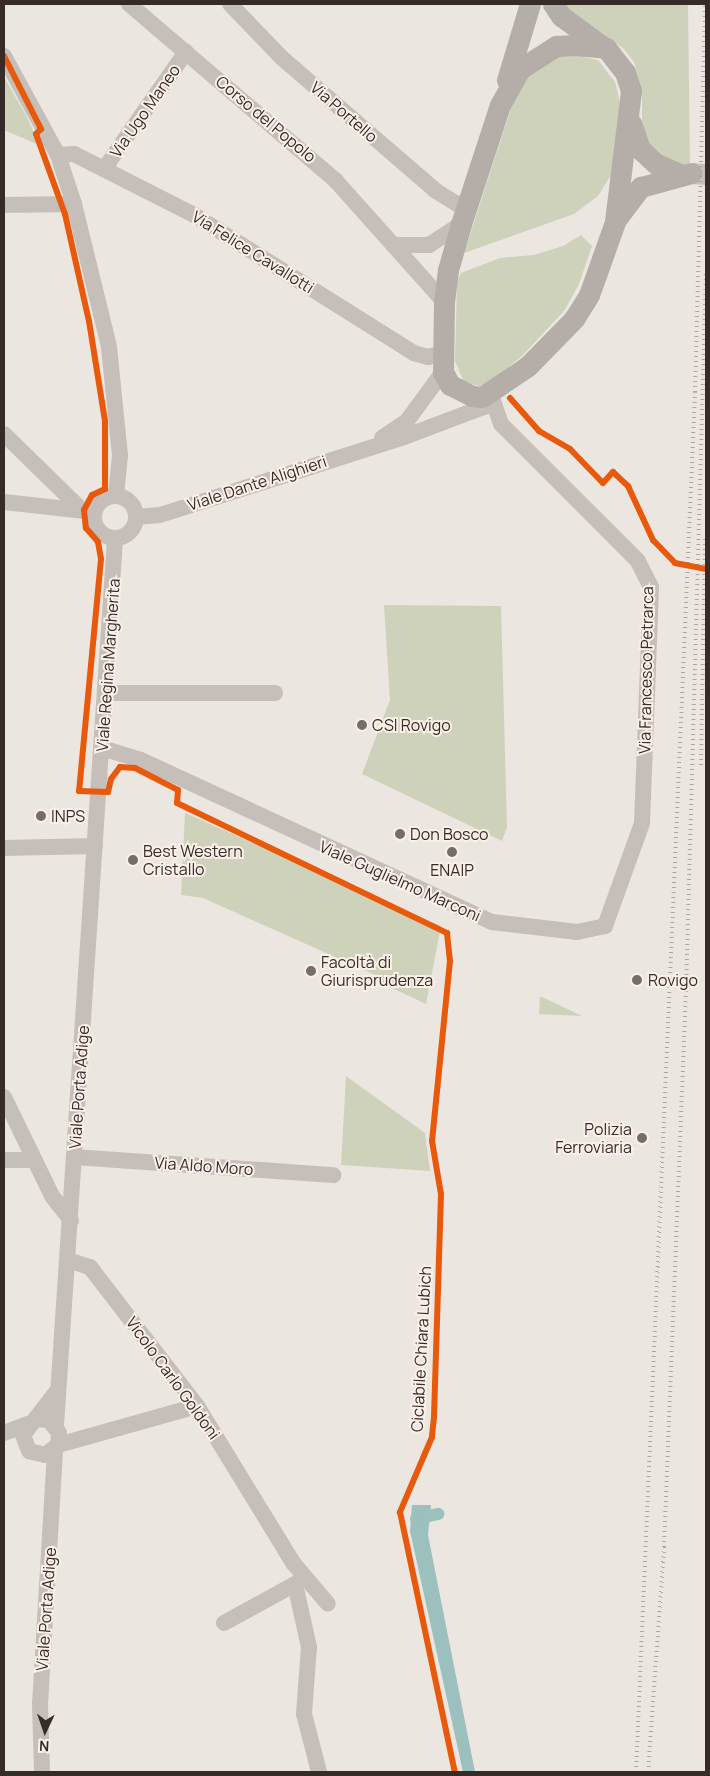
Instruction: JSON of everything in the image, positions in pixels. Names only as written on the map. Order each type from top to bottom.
[{"type":"main road","points":[[528,6],[500,105],[448,270],[444,302],[443,362],[450,385],[472,396],[482,397],[495,393],[528,366],[574,318],[589,295],[615,222],[631,92],[625,72],[606,48],[561,16],[553,4]]},
{"type":"main road","points":[[500,105],[520,69],[536,56],[556,46],[606,48]]},
{"type":"main road","points":[[615,222],[641,187],[686,174],[655,164],[640,149],[629,118]]},
{"type":"street","name":"Corso del Popolo","points":[[129,4],[296,142],[394,245],[444,302]]},
{"type":"street","name":"Via Portello","points":[[230,4],[290,64],[464,217]]},
{"type":"street","name":"Via Ugo Maneo","points":[[104,170],[186,52]]},
{"type":"street","points":[[4,56],[58,155],[74,204],[109,347],[120,455],[116,496]]},
{"type":"street","name":"Via Felice Cavallotti","points":[[58,155],[74,154],[194,215],[414,353],[443,362]]},
{"type":"street","points":[[4,205],[74,204]]},
{"type":"street","points":[[394,245],[429,245],[464,217]]},
{"type":"street","points":[[376,443],[407,421],[443,362]]},
{"type":"street","points":[[376,443],[404,437],[484,408],[495,393]]},
{"type":"street","name":"Via Francesco Petrarca","points":[[495,393],[502,424],[511,436],[618,540],[646,574],[651,597],[642,823]]},
{"type":"street","points":[[4,434],[88,511],[98,530],[115,539],[132,529],[136,517],[128,501],[116,496],[102,500],[88,511],[4,502]]},
{"type":"street","name":"Viale Dante Alighieri","points":[[136,517],[160,515],[376,443]]},
{"type":"street","name":"Viale Regina Margherita","points":[[98,791],[115,539]]},
{"type":"street","points":[[106,693],[275,693]]},
{"type":"street","name":"Viale Guglielmo Marconi","points":[[102,748],[141,760],[463,911],[506,926],[577,932],[605,926],[642,823]]},
{"type":"street","name":"Viale Porta Adige","points":[[34,1772],[39,1725],[98,791]]},
{"type":"street","points":[[4,848],[95,846]]},
{"type":"street","points":[[4,1097],[34,1160],[61,1210],[71,1220]]},
{"type":"street","name":"Via Aldo Moro","points":[[74,1157],[333,1176]]},
{"type":"street","points":[[4,1160],[34,1160]]},
{"type":"street","name":"Vicolo Carlo Goldoni","points":[[68,1260],[90,1267],[197,1406],[294,1564],[328,1604]]},
{"type":"street","points":[[30,1450],[23,1435],[61,1382]]},
{"type":"street","points":[[4,1434],[30,1450],[45,1455],[79,1437],[190,1408]]},
{"type":"street","points":[[4,1434],[32,1422],[57,1426],[79,1437]]},
{"type":"street","name":"Viale Porta Adige","points":[[30,1450],[53,1494]]},
{"type":"street","points":[[224,1623],[295,1584],[308,1647],[304,1714],[319,1772]]},
{"type":"street","name":"Viale Porta Adige","points":[[39,1725],[42,1772]]},
{"type":"green space","points":[[565,4],[688,4],[690,167],[650,151],[642,124],[642,91],[634,62],[623,48],[574,15]]},
{"type":"green space","points":[[562,53],[598,60],[615,82],[622,111],[614,170],[598,196],[574,214],[464,253],[513,102],[532,69]]},
{"type":"green space","points":[[4,77],[27,117],[39,145],[4,130]]},
{"type":"green space","points":[[581,235],[592,246],[579,284],[564,311],[521,357],[488,383],[479,386],[464,382],[455,361],[457,281],[461,273],[500,258],[534,255],[563,246]]},
{"type":"green space","points":[[384,605],[501,606],[507,827],[502,841],[362,774],[390,700]]},
{"type":"green space","points":[[185,813],[441,926],[426,1004],[375,980],[373,974],[203,898],[181,895]]},
{"type":"green space","points":[[540,996],[582,1016],[539,1014]]},
{"type":"green space","points":[[346,1076],[425,1133],[430,1171],[341,1165]]},
{"type":"water","points":[[412,1505],[431,1505],[428,1535],[475,1772],[463,1772],[410,1531]]},
{"type":"waterway","points":[[416,1519],[438,1514]]},
{"type":"tunnel","points":[[691,173],[706,174]]},
{"type":"railway","points":[[636,1772],[695,392],[705,4]]},
{"type":"railway","points":[[648,1772],[664,1547],[686,990],[706,270]]},
{"type":"railway","points":[[701,765],[705,538]]},
{"type":"cycle path","name":"Ciclabile Chiara Lubich","points":[[4,56],[41,129],[36,134],[65,214],[89,321],[105,421],[105,489],[92,495],[84,510],[86,528],[98,542],[101,559],[79,791],[108,792],[111,779],[120,767],[135,768],[178,790],[177,803],[447,933],[450,961],[432,1141],[441,1194],[434,1417],[432,1437],[400,1512],[455,1772]]},
{"type":"cycle path","points":[[510,398],[539,431],[570,449],[603,483],[613,472],[628,486],[653,540],[675,563],[706,569]]},
{"type":"place","name":"CSI Rovigo","points":[[362,725]]},
{"type":"place","name":"INPS","points":[[41,816]]},
{"type":"place","name":"Don Bosco","points":[[400,834]]},
{"type":"place","name":"ENAIP","points":[[452,852]]},
{"type":"place","name":"Best Western Cristallo","points":[[133,860]]},
{"type":"place","name":"Facoltà di Giurisprudenza","points":[[311,971]]},
{"type":"place","name":"Rovigo","points":[[637,980]]},
{"type":"place","name":"Polizia Ferroviaria","points":[[642,1138]]}]
